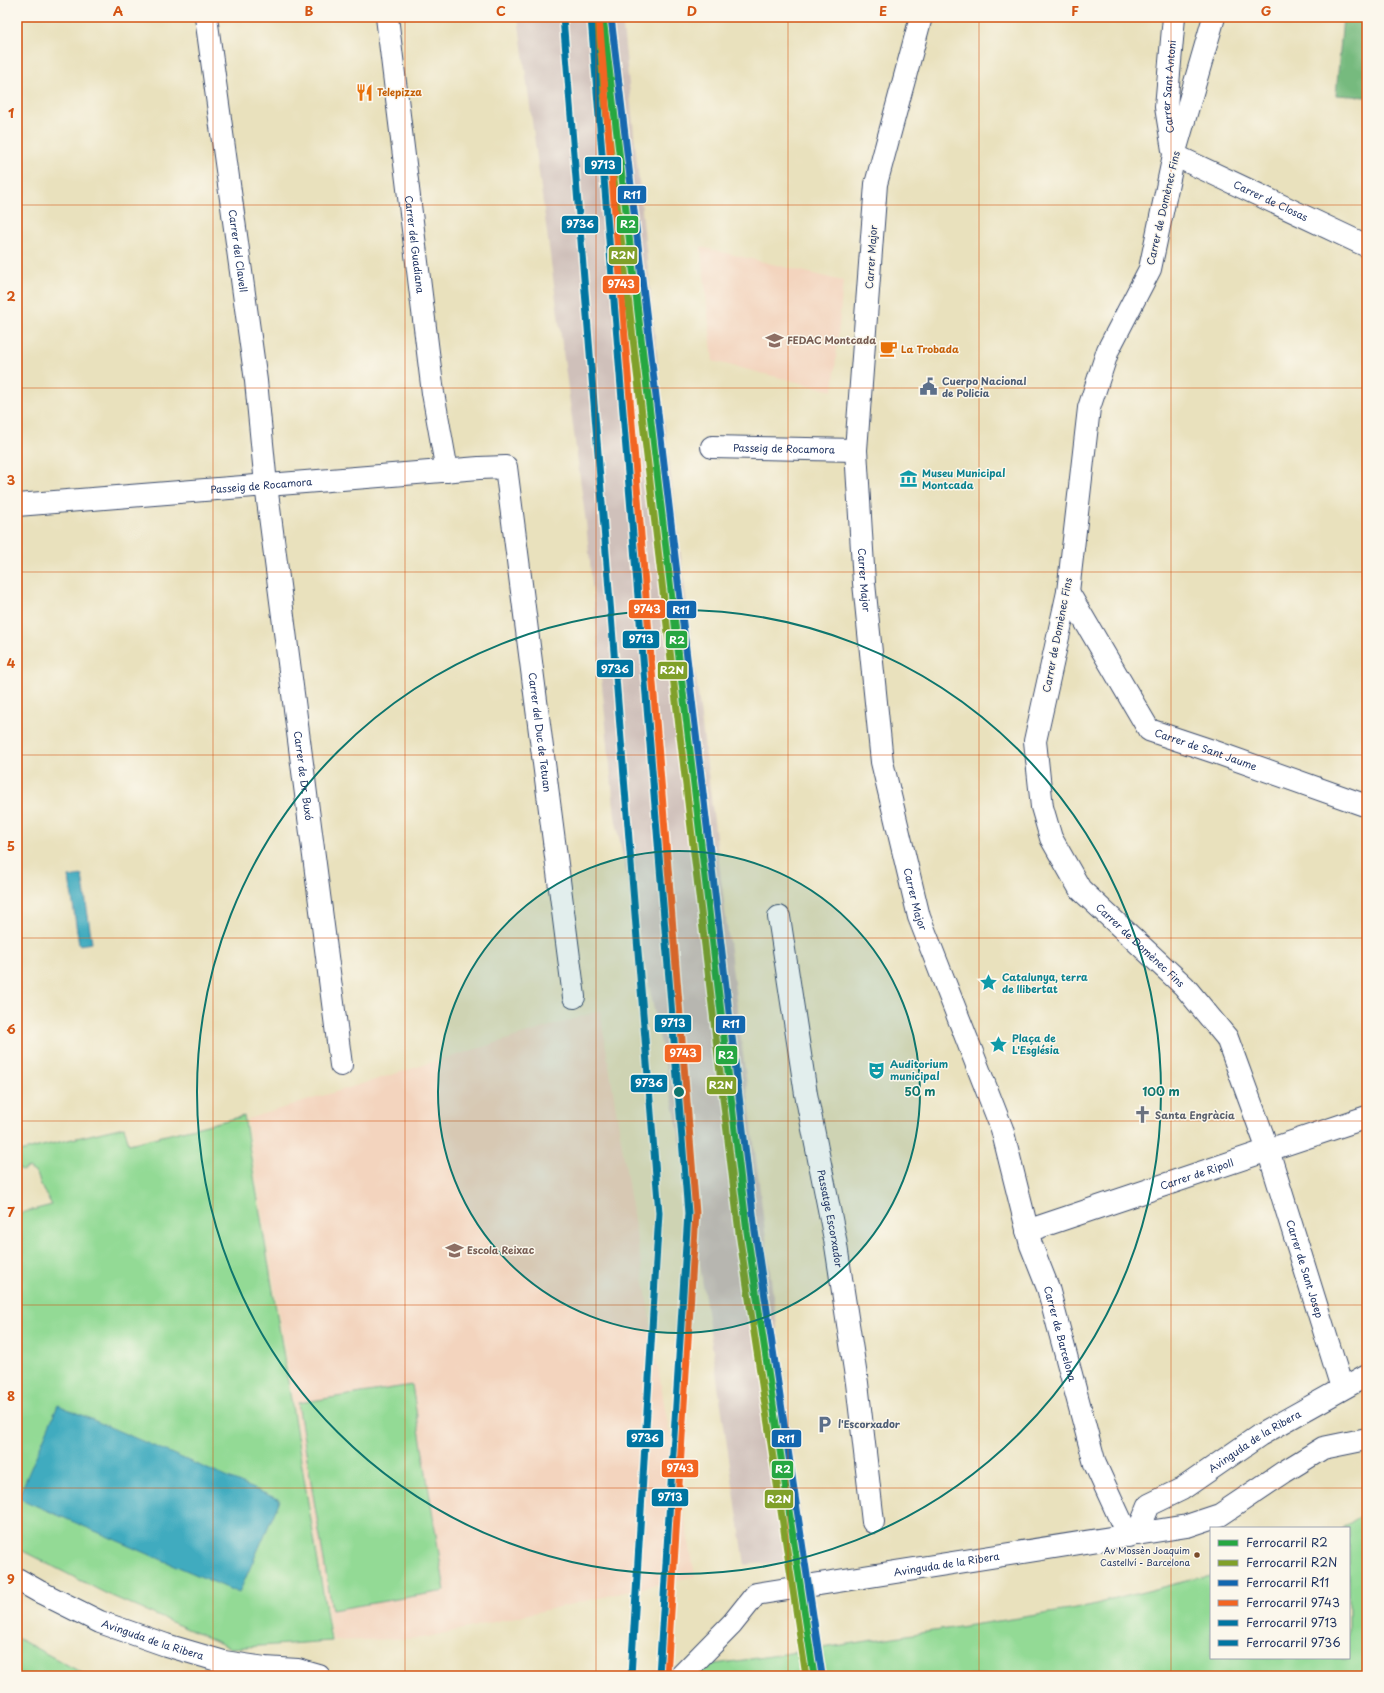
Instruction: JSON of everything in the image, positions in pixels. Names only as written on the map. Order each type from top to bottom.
[{"type":"street","name":"Carrer del Clavell","points":[[206,17],[256,381],[266,485]]},
{"type":"street","name":"Carrer del Guadiana","points":[[386,17],[433,393],[447,472]]},
{"type":"street","name":"Carrer Major","points":[[921,17],[876,184],[856,450],[864,583],[882,762],[919,917],[1002,1129]]},
{"type":"street","name":"Carrer Sant Antoni","points":[[1174,17],[1166,107],[1174,155]]},
{"type":"street","name":"Carrer de Domènec Fins","points":[[1214,17],[1174,155],[1150,269],[1108,350],[1089,408],[1068,592],[1035,741],[1042,807],[1051,838],[1080,889],[1184,986],[1227,1038],[1268,1150]]},
{"type":"street","name":"Carrer de Closas","points":[[1174,155],[1367,246]]},
{"type":"street","name":"Passeig de Rocamora","points":[[712,447],[856,450]]},
{"type":"street","name":"Passeig de Rocamora","points":[[17,506],[506,467]]},
{"type":"street","name":"Carrer del Duc de Tetuan","points":[[506,467],[574,997]]},
{"type":"street","name":"Carrer de Dr. Buxó","points":[[266,485],[341,1065]]},
{"type":"street","name":"Carrer de Sant Jaume","points":[[1068,592],[1149,730],[1367,806]]},
{"type":"street","name":"Passatge Escorxador","points":[[779,917],[806,1094],[839,1262],[857,1383],[873,1522]]},
{"type":"street","name":"Carrer de Ripoll","points":[[1027,1231],[1367,1117]]},
{"type":"street","name":"Carrer de Barcelona","points":[[1002,1129],[1027,1231],[1048,1288],[1095,1464],[1132,1535]]},
{"type":"street","name":"Carrer de Sant Josep","points":[[1268,1150],[1342,1388]]},
{"type":"street","name":"Avinguda de la Ribera","points":[[1132,1535],[1149,1505],[1182,1489],[1260,1435],[1367,1375]]},
{"type":"street","name":"Avinguda de la Ribera","points":[[681,1676],[732,1624],[756,1594],[1187,1526],[1220,1515],[1323,1448],[1367,1439]]},
{"type":"street","name":"Avinguda de la Ribera","points":[[17,1579],[100,1622],[166,1645],[224,1662],[265,1668],[298,1670],[319,1676]]},
{"type":"shaded area","points":[[518,17],[622,17],[662,404],[806,1560],[745,1565],[684,1159],[615,817],[586,523]]},
{"type":"shaded area","name":"FEDAC Montcada","points":[[701,247],[843,281],[833,391],[713,361]]},
{"type":"shaded area","name":"Escola Reixac","points":[[600,1011],[660,1380],[695,1576],[423,1638],[333,1641],[247,1119]]},
{"type":"green space","points":[[1343,17],[1367,17],[1367,97],[1336,95]]},
{"type":"green space","points":[[244,1116],[331,1641],[231,1648],[105,1593],[17,1548],[17,1214],[52,1205],[43,1190],[37,1174],[29,1168],[21,1171],[17,1166],[17,1153],[124,1127],[129,1144]]},
{"type":"green space","points":[[412,1385],[445,1591],[332,1610],[298,1403]]},
{"type":"green space","points":[[1367,1512],[1367,1676],[627,1676],[751,1659],[1076,1609],[1210,1575],[1210,1659],[1350,1659],[1350,1527],[1344,1527]]},
{"type":"green space","points":[[17,1638],[88,1676],[17,1676]]},
{"type":"water","points":[[1366,620],[1367,643],[1365,643],[1366,638],[1362,637]]},
{"type":"water","points":[[82,875],[92,943],[79,945],[69,877]]},
{"type":"water","points":[[58,1405],[280,1500],[239,1593],[18,1498]]},
{"type":"rail line","name":"9736","points":[[563,17],[659,1213],[631,1676]]},
{"type":"rail line","name":"9743","points":[[599,17],[696,1213],[667,1676]]},
{"type":"rail line","name":"R2","points":[[603,17],[747,1232],[814,1676]]},
{"type":"rail line","name":"R11","points":[[611,17],[755,1231],[822,1675]]},
{"type":"rail line","name":"9713","points":[[591,18],[688,1213],[659,1675]]},
{"type":"rail line","name":"R2N","points":[[595,18],[739,1233],[806,1676]]},
{"type":"place","name":"Telepizza","points":[[364,92]]},
{"type":"place","name":"FEDAC Montcada","points":[[774,340]]},
{"type":"place","name":"La Trobada","points":[[888,349]]},
{"type":"place","name":"Cuerpo Nacional de Policia","points":[[929,387]]},
{"type":"place","name":"Museu Municipal Montcada","points":[[909,479]]},
{"type":"place","name":"Catalunya, terra de llibertat","points":[[989,983]]},
{"type":"place","name":"Plaça de L'Església","points":[[999,1044]]},
{"type":"place","name":"Auditorium municipal","points":[[877,1070]]},
{"type":"place","name":"Santa Engràcia","points":[[1142,1115]]},
{"type":"place","name":"Escola Reixac","points":[[454,1250]]},
{"type":"place","name":"l'Escorxador","points":[[825,1424]]},
{"type":"place","name":"Av Mossèn Joaquim Castellví - Barcelona","points":[[1197,1555]]}]
